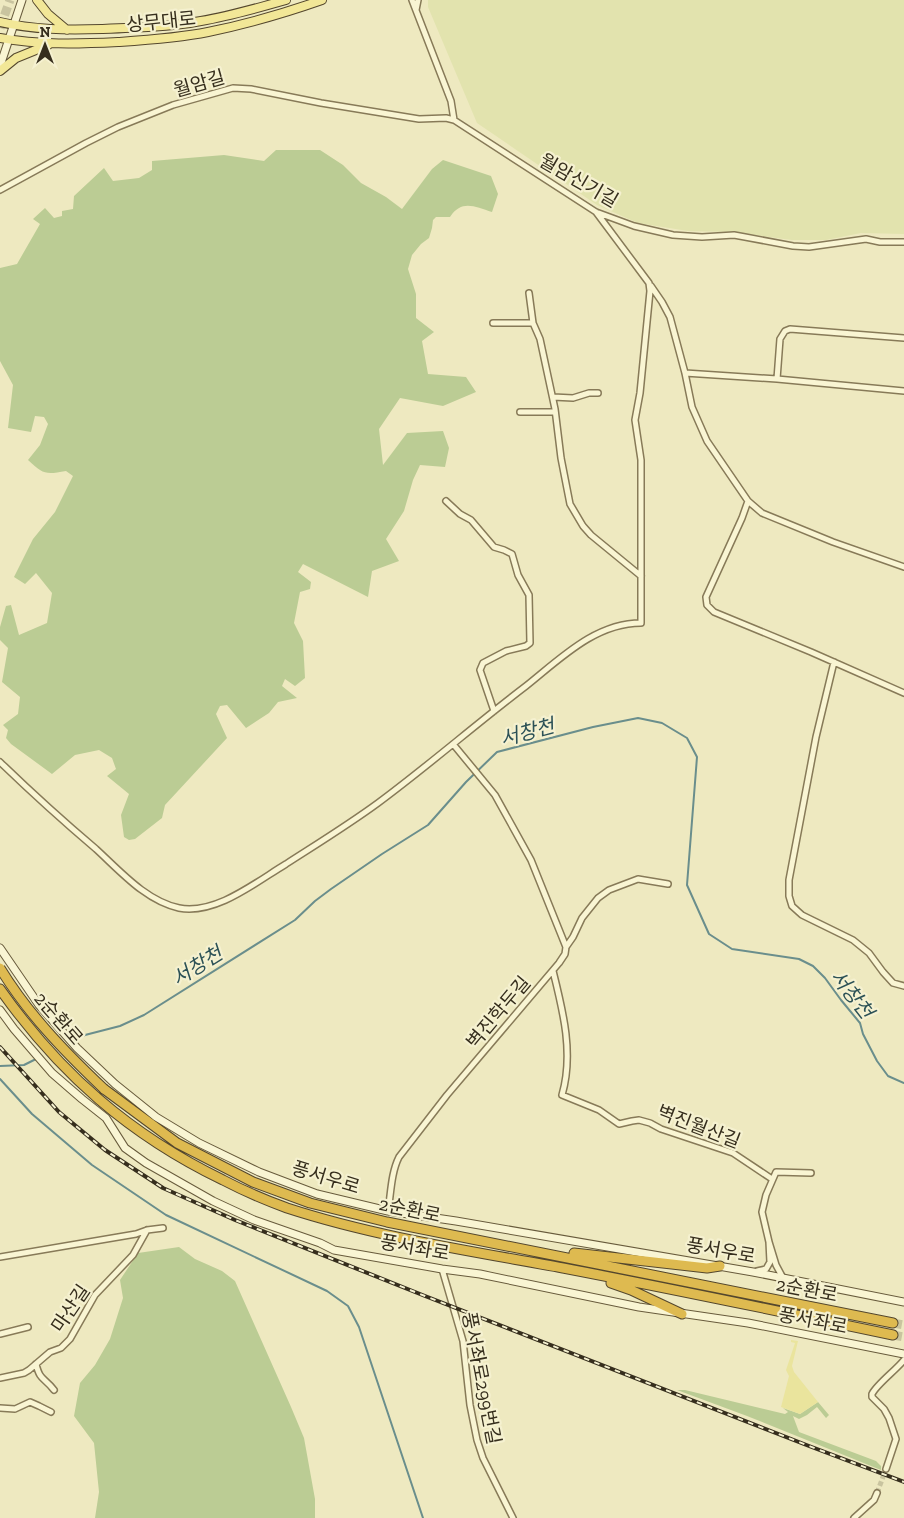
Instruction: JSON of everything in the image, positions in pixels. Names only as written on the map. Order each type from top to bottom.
[{"type":"highway","name":"2순환로","points":[[0,968],[16,992],[44,1027],[70,1057],[104,1089],[177,1143],[253,1182],[310,1203],[377,1219],[893,1323]]},
{"type":"highway","name":"2순환로","points":[[0,989],[39,1040],[66,1069],[96,1098],[145,1136],[189,1164],[286,1208],[388,1235],[893,1335]]},
{"type":"highway","points":[[523,1248],[707,1268],[720,1266]]},
{"type":"highway","points":[[576,1271],[631,1290],[682,1314]]},
{"type":"main road","points":[[37,0],[48,14],[67,30]]},
{"type":"main road","name":"상무대로","points":[[0,22],[41,29],[67,30],[156,27],[201,22],[243,13],[286,0]]},
{"type":"main road","name":"상무대로","points":[[4,38],[50,44],[84,44],[159,39],[207,33],[255,22],[322,0]]},
{"type":"main road","points":[[0,71],[16,58],[50,44]]},
{"type":"street","points":[[0,66],[4,38],[13,25],[22,0]]},
{"type":"street","points":[[412,0],[451,101],[454,120]]},
{"type":"street","points":[[416,11],[418,0]]},
{"type":"street","name":"월암길","points":[[0,190],[118,127],[173,105],[233,88],[251,89],[419,119],[446,118],[454,120]]},
{"type":"street","name":"월암신기길","points":[[454,120],[596,212],[634,226],[673,235],[702,237],[740,236],[778,244],[809,247],[866,239],[880,242],[904,242]]},
{"type":"street","points":[[596,212],[649,283],[670,317],[692,407],[707,441],[748,501],[762,513],[833,542],[904,567]]},
{"type":"street","points":[[0,762],[134,883],[161,902],[180,908],[213,905],[239,894],[362,815],[585,640],[611,627],[625,623],[641,623],[641,460],[635,420],[640,393],[650,292],[649,283]]},
{"type":"street","points":[[528,293],[533,323],[540,339],[556,412],[561,458],[570,504],[583,526],[591,535],[640,576]]},
{"type":"street","points":[[493,323],[533,323]]},
{"type":"street","points":[[777,379],[780,339],[785,331],[790,329],[904,338]]},
{"type":"street","points":[[685,373],[777,379],[904,391]]},
{"type":"street","points":[[553,398],[573,398],[589,392],[598,393]]},
{"type":"street","points":[[520,412],[556,412]]},
{"type":"street","points":[[446,501],[460,514],[471,520],[494,547],[512,554],[518,574],[529,595],[530,642],[526,646],[506,651],[483,663],[480,670],[494,711]]},
{"type":"street","points":[[748,501],[706,597],[707,605],[714,612],[904,693]]},
{"type":"street","points":[[834,662],[816,737],[789,880],[789,896],[792,906],[802,915],[854,940],[870,952],[893,983],[904,986]]},
{"type":"street","points":[[453,744],[495,795],[531,860],[566,947]]},
{"type":"street","name":"벽진학두길","points":[[388,1211],[393,1174],[399,1157],[447,1096],[553,971],[565,954],[566,947],[591,904],[609,890],[638,878],[668,884]]},
{"type":"street","name":"풍서우로","points":[[0,948],[39,1005],[77,1048],[115,1084],[156,1117],[199,1143],[259,1172],[317,1194],[388,1211],[720,1266],[904,1302]]},
{"type":"street","name":"벽진월산길","points":[[553,971],[567,1042],[567,1079],[562,1094],[599,1110],[619,1124],[639,1120],[733,1153],[772,1179]]},
{"type":"street","points":[[0,974],[13,974],[24,984]]},
{"type":"street","name":"풍서좌로","points":[[0,1010],[43,1064],[106,1118],[125,1148],[146,1163],[213,1201],[254,1220],[320,1243],[334,1250],[480,1274],[682,1314],[748,1323],[904,1354]]},
{"type":"street","points":[[783,1278],[776,1265],[762,1212],[776,1172],[811,1173]]},
{"type":"street","points":[[0,1257],[163,1228]]},
{"type":"street","name":"마산길","points":[[0,1378],[24,1373],[50,1352],[61,1348],[70,1340],[95,1295],[133,1255],[147,1230]]},
{"type":"street","points":[[753,1272],[763,1271],[768,1266],[771,1257],[769,1242]]},
{"type":"street","name":"풍서좌로299번길","points":[[442,1269],[463,1340],[470,1405],[477,1440],[483,1458],[513,1518]]},
{"type":"street","points":[[0,1334],[28,1327]]},
{"type":"street","points":[[886,1468],[896,1439],[884,1409],[872,1397],[872,1394],[875,1388],[894,1372],[904,1360]]},
{"type":"street","points":[[36,1364],[39,1376],[54,1390]]},
{"type":"street","points":[[0,1408],[15,1409],[30,1402],[51,1412]]},
{"type":"street","points":[[854,1518],[874,1500],[877,1493]]},
{"type":"green space","points":[[428,0],[904,0],[904,234],[861,233],[826,240],[792,240],[733,232],[688,231],[638,223],[597,205],[477,123],[428,7]]},
{"type":"green space","points":[[276,150],[320,150],[343,165],[361,183],[386,197],[402,209],[432,169],[443,160],[491,176],[498,194],[492,212],[464,206],[455,211],[450,217],[436,217],[433,220],[429,238],[412,255],[408,269],[416,294],[416,318],[434,332],[422,341],[428,374],[466,377],[476,392],[443,406],[400,398],[379,429],[383,465],[407,433],[443,431],[449,448],[445,467],[420,465],[413,480],[404,511],[386,539],[399,561],[372,571],[368,597],[303,564],[298,572],[311,582],[310,589],[300,592],[294,623],[303,641],[305,678],[295,686],[285,679],[282,686],[297,698],[278,702],[269,713],[246,728],[227,705],[220,706],[216,714],[227,738],[165,805],[162,818],[135,839],[129,840],[124,837],[121,815],[129,794],[107,776],[116,769],[112,758],[99,750],[75,755],[52,774],[11,744],[6,738],[8,730],[3,725],[18,714],[20,697],[2,682],[8,648],[0,640],[0,627],[6,606],[11,605],[19,635],[47,623],[52,593],[36,573],[25,584],[14,577],[33,539],[55,512],[73,476],[66,471],[49,473],[41,471],[28,460],[40,445],[48,424],[44,417],[35,416],[31,432],[8,428],[13,385],[0,361],[0,268],[17,264],[40,224],[33,219],[45,208],[54,218],[62,216],[62,211],[73,209],[74,196],[104,168],[113,181],[139,178],[152,170],[152,161],[224,155],[264,161]]},
{"type":"green space","points":[[179,1247],[195,1259],[222,1271],[235,1281],[304,1438],[315,1499],[315,1518],[95,1518],[99,1492],[94,1443],[74,1416],[80,1383],[95,1365],[110,1339],[123,1298],[120,1280],[138,1253]]},
{"type":"green space","points":[[677,1390],[685,1390],[785,1414],[788,1412],[783,1408],[800,1414],[818,1402],[829,1415],[826,1418],[817,1407],[799,1419],[793,1416],[799,1432],[876,1461],[881,1466],[881,1470],[747,1416]]},
{"type":"sand","points":[[791,1340],[798,1341],[792,1366],[794,1372],[818,1402],[800,1414],[781,1407],[789,1376],[786,1370],[795,1343],[791,1342]]},
{"type":"waterway","name":"서창천","points":[[74,1040],[85,1035],[120,1026],[144,1015],[295,920],[331,889],[428,825],[466,782],[497,752],[593,727],[638,718],[662,723],[687,738],[697,757],[687,885],[709,934],[732,949],[799,959],[813,966],[825,978],[860,1023],[863,1034],[877,1061],[888,1076],[904,1083]]},
{"type":"waterway","name":"서창천","points":[[0,1066],[24,1065],[36,1059]]},
{"type":"waterway","points":[[0,1079],[32,1114],[92,1165],[166,1215],[327,1291],[348,1306],[359,1327],[423,1518]]},
{"type":"tunnel","points":[[0,28],[10,0]]},
{"type":"tunnel","points":[[893,1323],[904,1325]]},
{"type":"tunnel","points":[[893,1335],[904,1337]]},
{"type":"tunnel","points":[[877,1493],[886,1469]]},
{"type":"railway","points":[[0,1047],[59,1112],[105,1150],[163,1188],[235,1220],[425,1296],[904,1482]]}]
